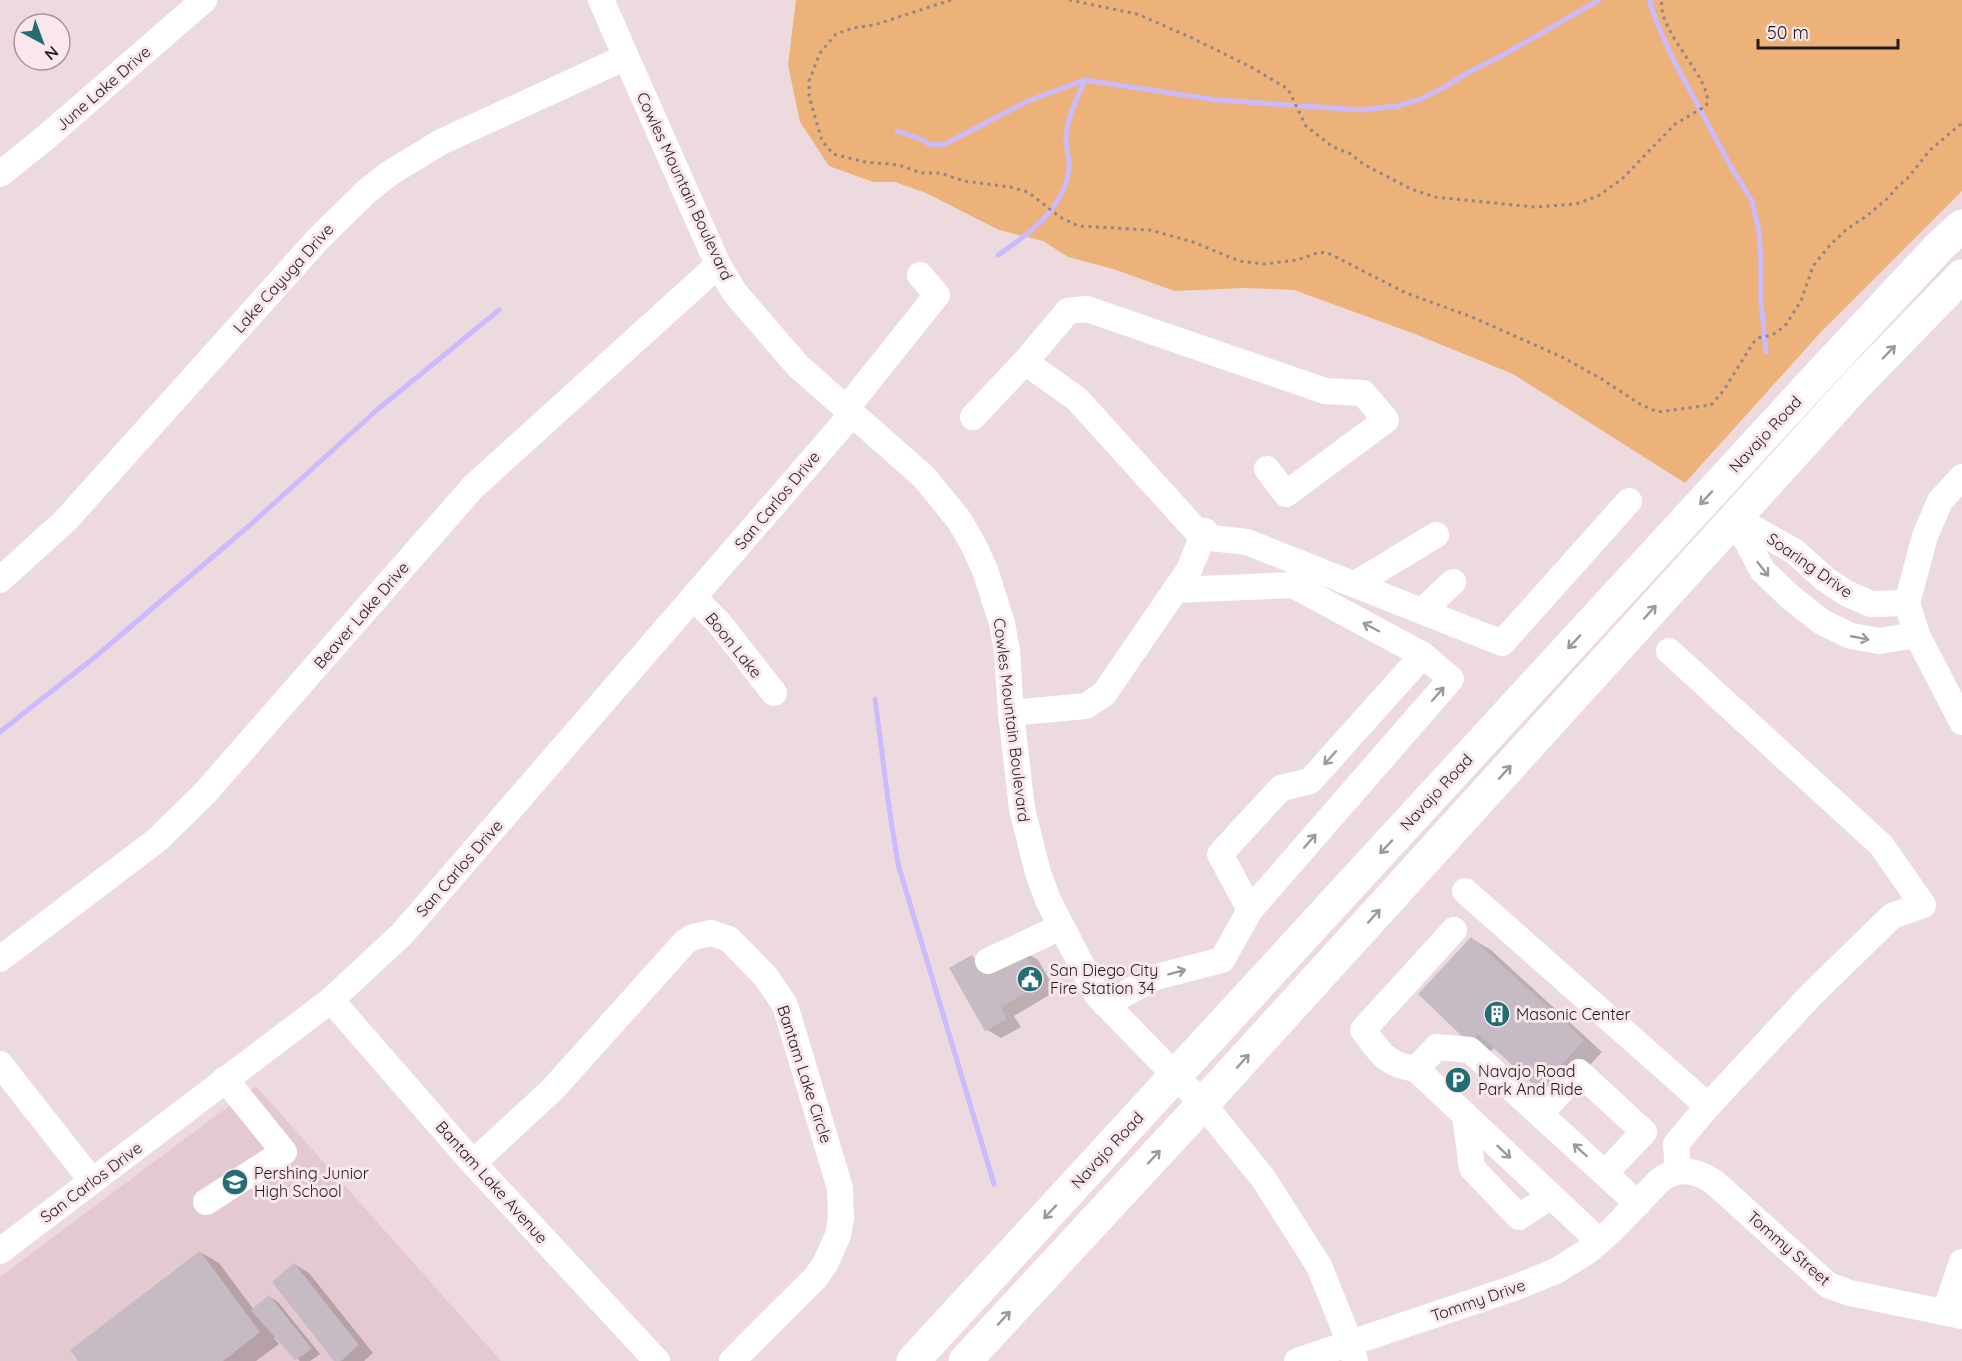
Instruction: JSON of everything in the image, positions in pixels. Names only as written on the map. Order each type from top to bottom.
[{"type":"main road","points":[[1735,518],[1736,495],[1820,400],[1951,236]]},
{"type":"main road","name":"Navajo Road","points":[[913,1361],[1824,369],[1951,236]]},
{"type":"main road","name":"Navajo Road","points":[[964,1361],[1203,1104],[1856,385],[1962,276]]},
{"type":"street","name":"June Lake Drive","points":[[0,174],[44,139],[204,0]]},
{"type":"street","name":"Cowles Mountain Boulevard","points":[[601,0],[718,265],[735,293],[798,366],[924,477],[959,520],[973,544],[986,570],[1002,623],[1018,788],[1029,841],[1038,873],[1061,927],[1097,995],[1203,1104],[1263,1178],[1319,1266],[1353,1352]]},
{"type":"street","name":"Lake Cayuga Drive","points":[[0,580],[66,520],[319,238],[368,191],[390,173],[441,142],[626,57]]},
{"type":"street","name":"Beaver Lake Drive","points":[[0,959],[157,840],[212,786],[473,487],[718,265]]},
{"type":"street","name":"San Carlos Drive","points":[[0,1251],[331,1000],[402,934],[694,598],[849,412],[937,295],[920,276]]},
{"type":"street","points":[[973,417],[1025,362],[1068,311],[1087,309],[1324,391],[1363,393],[1386,420],[1286,494],[1267,469]]},
{"type":"street","points":[[1025,362],[1077,399],[1203,534],[1247,542],[1502,643],[1629,501]]},
{"type":"street","points":[[1962,477],[1940,501],[1936,510],[1925,536],[1908,603],[1917,635],[1962,722]]},
{"type":"street","name":"Soaring Drive","points":[[1735,518],[1794,551],[1846,593],[1871,604],[1908,603]]},
{"type":"street","name":"Soaring Drive","points":[[1735,518],[1762,570],[1822,622],[1851,636],[1879,641],[1917,635]]},
{"type":"street","points":[[1011,713],[1086,706],[1104,694],[1188,570],[1203,534]]},
{"type":"street","points":[[1354,585],[1436,536]]},
{"type":"street","points":[[1422,611],[1454,582]]},
{"type":"street","points":[[1809,612],[1831,583]]},
{"type":"street","points":[[1105,1004],[1156,977],[1222,960],[1250,910],[1451,679],[1423,655],[1293,585],[1175,590]]},
{"type":"street","name":"Boon Lake","points":[[694,598],[719,622],[774,693]]},
{"type":"street","points":[[1416,1069],[1437,1047],[1470,1050],[1638,1204],[1659,1181],[1678,1171],[1676,1144],[1708,1106],[1811,995],[1892,916],[1923,905],[1881,845],[1669,651]]},
{"type":"street","points":[[1250,910],[1220,854],[1281,788],[1310,781],[1423,655]]},
{"type":"street","points":[[1465,891],[1708,1106]]},
{"type":"street","points":[[988,961],[1061,927]]},
{"type":"street","points":[[1454,930],[1363,1030],[1388,1060],[1398,1066],[1416,1069],[1599,1241]]},
{"type":"street","name":"Bantam Lake Circle","points":[[473,1163],[552,1090],[685,942],[693,937],[711,933],[729,939],[766,977],[785,1005],[836,1173],[841,1203],[838,1234],[825,1264],[816,1277],[732,1361]]},
{"type":"street","name":"Bantam Lake Avenue","points":[[331,1000],[473,1163],[657,1361]]},
{"type":"street","points":[[0,1064],[92,1181]]},
{"type":"street","points":[[1540,1114],[1579,1072],[1644,1132],[1605,1173]]},
{"type":"street","points":[[206,1202],[284,1152],[225,1079]]},
{"type":"street","points":[[1465,1115],[1472,1168],[1520,1217],[1551,1196]]},
{"type":"street","name":"Tommy Street","points":[[1678,1171],[1703,1174],[1714,1182],[1828,1285],[1850,1293],[1954,1314]]},
{"type":"street","name":"Tommy Drive","points":[[1297,1361],[1353,1352],[1537,1279],[1588,1251],[1638,1204]]},
{"type":"street","points":[[1954,1314],[1962,1262]]},
{"type":"path","points":[[951,0],[874,25],[853,28],[836,34],[831,40],[816,61],[809,81],[809,96],[822,141],[833,154],[847,159],[899,165],[921,173],[940,173],[964,180],[1010,187],[1028,192],[1060,217],[1078,226],[1150,230],[1193,242],[1239,261],[1264,264],[1297,260],[1320,252],[1330,254],[1406,293],[1472,317],[1562,357],[1616,387],[1640,404],[1658,412],[1711,405],[1724,390],[1745,354],[1758,338],[1772,335],[1785,326],[1801,301],[1813,266],[1830,245],[1889,196],[1907,179],[1930,150],[1962,123]]},
{"type":"path","points":[[1069,0],[1137,14],[1180,32],[1251,67],[1288,89],[1306,126],[1333,147],[1351,154],[1363,164],[1411,189],[1435,197],[1535,207],[1576,204],[1598,196],[1622,179],[1675,124],[1706,106],[1707,92],[1685,57],[1678,41],[1666,25],[1661,7],[1662,0]]},
{"type":"shaded area","points":[[796,0],[1962,0],[1962,191],[1820,333],[1685,483],[1513,374],[1415,334],[1294,290],[1244,288],[1175,291],[1113,269],[1068,257],[1043,241],[999,230],[926,193],[895,182],[873,182],[829,166],[800,122],[788,65]]},
{"type":"shaded area","name":"Pershing Junior High School","points":[[256,1086],[501,1361],[0,1361],[0,1277]]},
{"type":"building","name":"Masonic Center","points":[[1471,937],[1584,1040],[1550,1078],[1554,1082],[1543,1093],[1478,1034],[1469,1043],[1418,994]]},
{"type":"building","points":[[1023,950],[1043,983],[1001,1007],[1007,1019],[985,1031],[949,968],[972,955],[982,973]]},
{"type":"building","points":[[200,1251],[260,1332],[223,1361],[78,1361],[70,1350]]},
{"type":"building","points":[[294,1263],[359,1345],[341,1361],[334,1361],[272,1282]]},
{"type":"building","points":[[269,1295],[312,1349],[295,1360],[251,1310]]},
{"type":"waterway","points":[[897,131],[923,140],[930,145],[945,144],[1028,101],[1085,80],[1217,100],[1361,110],[1398,106],[1421,99],[1443,88],[1599,0]]},
{"type":"waterway","points":[[1651,0],[1650,4],[1659,28],[1674,61],[1752,201],[1759,232],[1761,301],[1766,352]]},
{"type":"waterway","points":[[998,255],[1033,229],[1053,208],[1060,196],[1069,168],[1067,128],[1085,80]]},
{"type":"waterway","points":[[0,732],[95,657],[249,526],[377,410],[499,310]]},
{"type":"waterway","points":[[875,699],[898,864],[994,1184]]},
{"type":"place","name":"San Diego City Fire Station 34","points":[[1030,979]]},
{"type":"place","name":"Masonic Center","points":[[1497,1014]]},
{"type":"place","name":"Navajo Road Park And Ride","points":[[1458,1080]]},
{"type":"place","name":"Pershing Junior High School","points":[[235,1182]]}]
